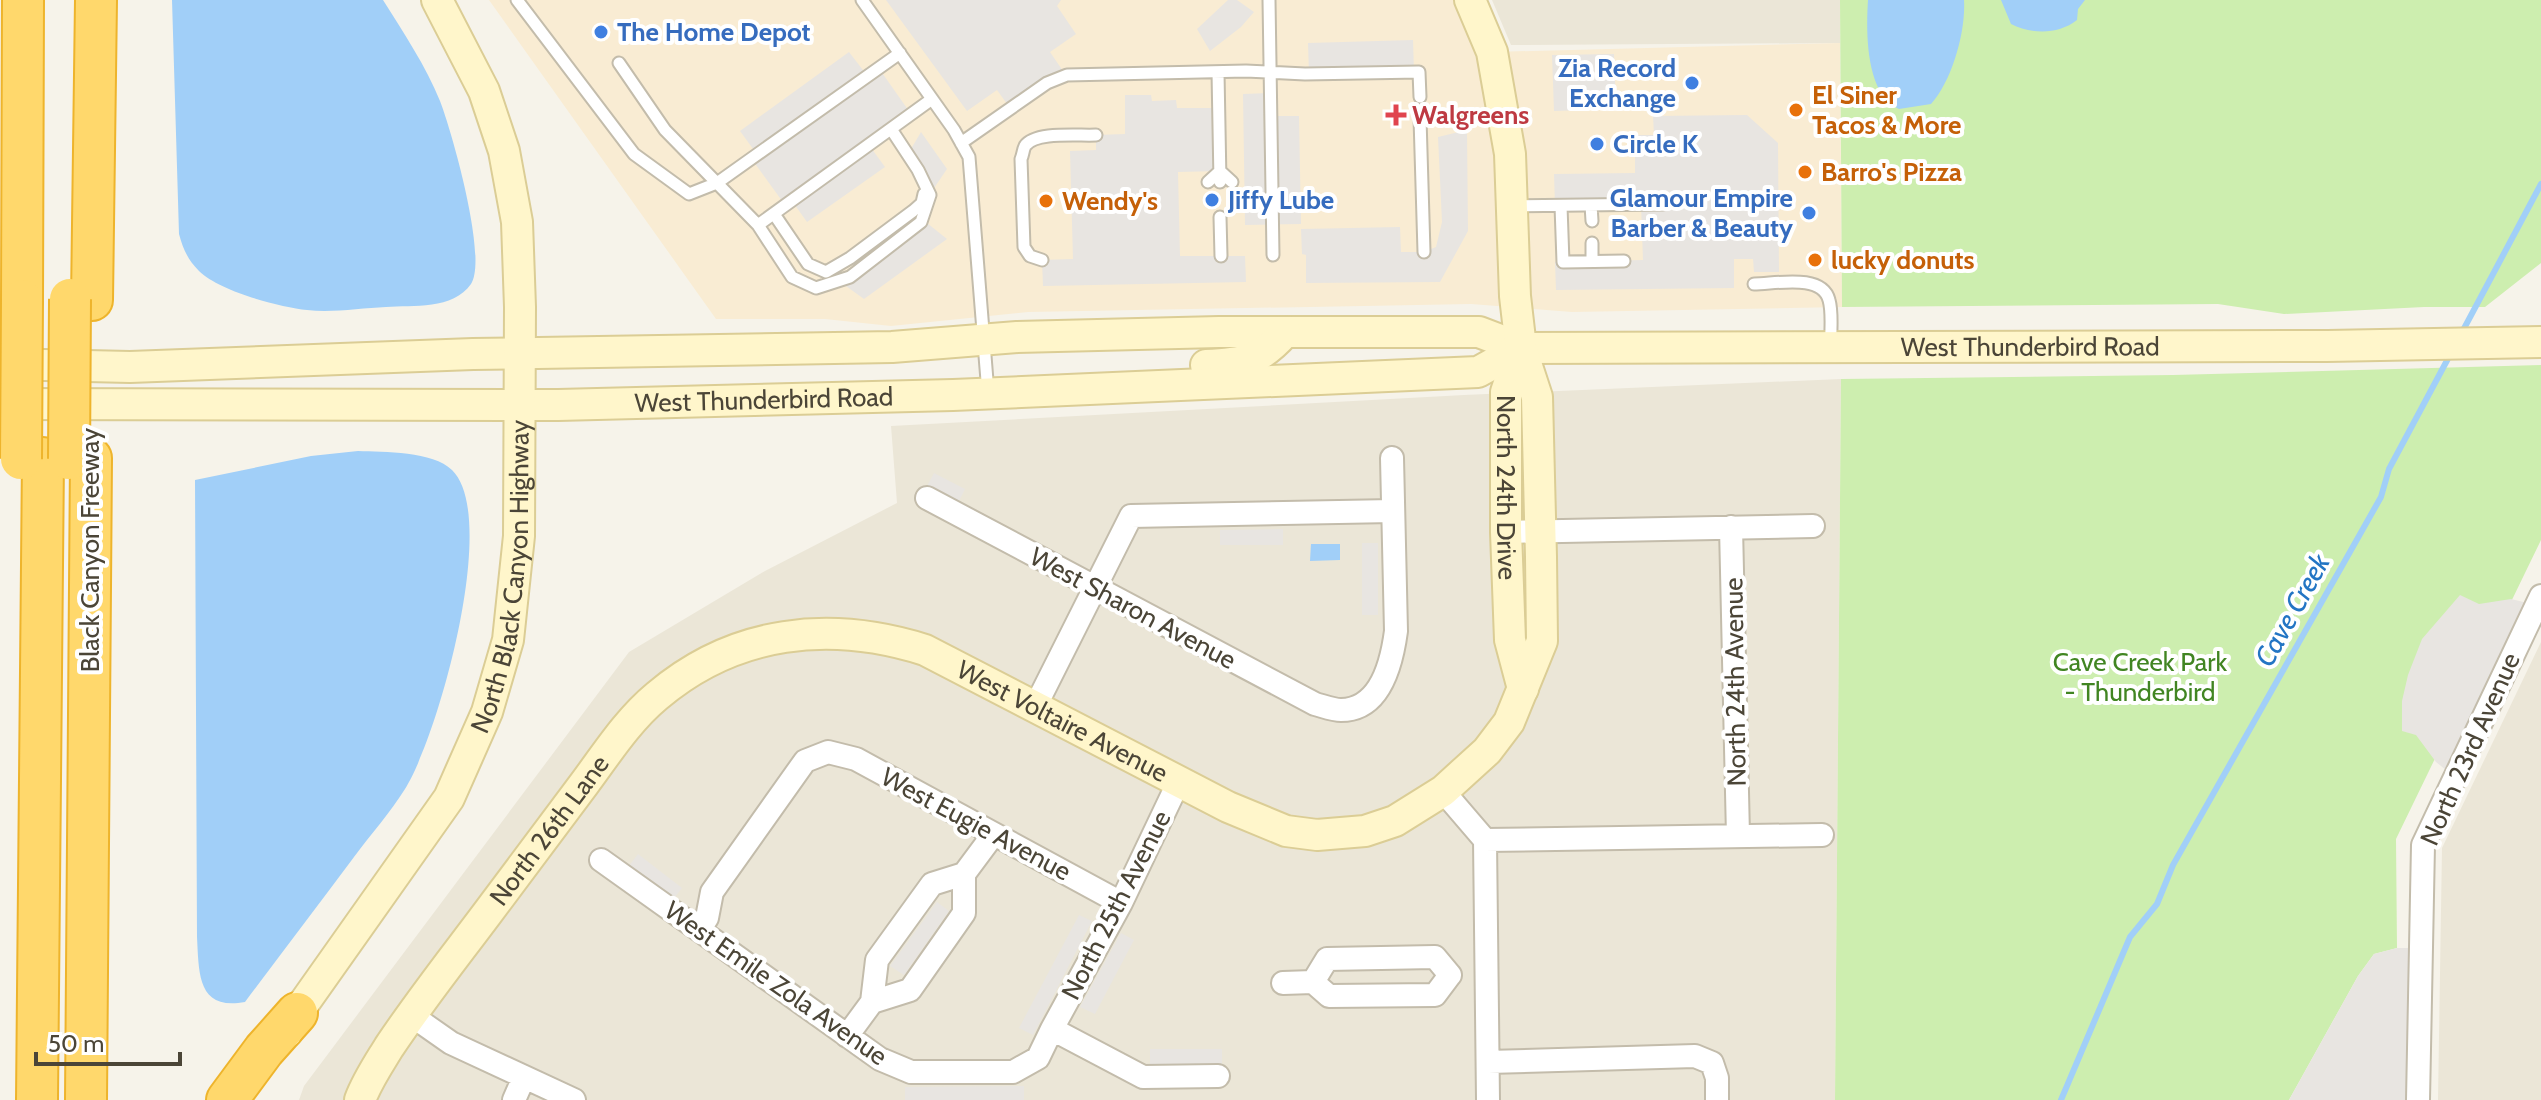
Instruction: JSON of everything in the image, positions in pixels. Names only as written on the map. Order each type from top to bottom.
[{"type":"highway","name":"Black Canyon Freeway","points":[[23,0],[57,300],[56,458],[86,1100]]},
{"type":"highway","points":[[46,0],[57,300]]},
{"type":"highway","points":[[57,300],[73,0]]},
{"type":"highway","name":"Black Canyon Freeway","points":[[16,1100],[56,458],[57,300],[96,0]]},
{"type":"highway","points":[[37,1100],[56,458]]},
{"type":"highway","points":[[56,458],[64,1100]]},
{"type":"highway","points":[[227,1100],[264,1050],[297,1013]]},
{"type":"main road","name":"North Black Canyon Highway","points":[[249,1100],[297,1013],[449,798],[487,712],[508,640],[519,536],[517,222],[512,184],[484,91],[437,0]]},
{"type":"main road","points":[[1470,0],[1492,52],[1510,154],[1515,296],[1521,348]]},
{"type":"main road","name":"West Thunderbird Road","points":[[0,364],[130,367],[518,353],[879,348],[1064,336],[1285,332],[1479,332],[1521,348],[2531,342]]},
{"type":"main road","points":[[1149,387],[1190,365],[1241,363],[1263,355],[1285,332]]},
{"type":"main road","name":"West Thunderbird Road","points":[[0,404],[517,404],[988,393],[1478,372],[1521,348]]},
{"type":"main road","name":"North 24th Drive","points":[[1317,835],[1365,831],[1395,821],[1443,791],[1487,751],[1509,722],[1523,689],[1542,641],[1537,397],[1521,348]]},
{"type":"main road","name":"North 24th Drive","points":[[1521,348],[1506,392],[1506,532],[1510,640],[1523,689]]},
{"type":"main road","name":"West Voltaire Avenue","points":[[801,634],[837,632],[872,636],[925,650],[1261,822],[1286,831],[1317,835]]},
{"type":"main road","name":"North 26th Lane","points":[[360,1100],[365,1085],[411,1015],[634,717],[682,676],[712,659],[764,641],[801,634]]},
{"type":"street","points":[[1035,707],[1131,516],[1393,511],[1392,458]]},
{"type":"street","name":"West Sharon Avenue","points":[[927,498],[1315,704],[1343,710],[1361,704],[1379,688],[1392,656],[1396,631],[1393,511]]},
{"type":"street","points":[[1506,532],[1813,526]]},
{"type":"street","name":"North 24th Avenue","points":[[1731,527],[1738,836]]},
{"type":"street","name":"North 23rd Avenue","points":[[2418,1100],[2423,845],[2541,596]]},
{"type":"street","name":"West Eugie Avenue","points":[[699,930],[707,918],[712,892],[805,761],[828,752],[856,759],[1121,903]]},
{"type":"street","name":"North 25th Avenue","points":[[1052,1029],[1121,903],[1179,781]]},
{"type":"street","points":[[1443,791],[1485,840],[1488,1100]]},
{"type":"street","points":[[847,1036],[872,1002],[877,960],[932,884],[964,874],[993,835]]},
{"type":"street","points":[[1485,840],[1822,835]]},
{"type":"street","name":"West Emile Zola Avenue","points":[[601,860],[880,1059],[911,1072],[1013,1072],[1038,1058],[1052,1029]]},
{"type":"street","points":[[872,1002],[910,990],[964,913],[964,874]]},
{"type":"street","points":[[1313,982],[1327,959],[1435,957],[1450,975]]},
{"type":"street","points":[[1450,975],[1486,974]]},
{"type":"street","points":[[1283,983],[1313,982],[1329,996],[1435,995],[1450,975]]},
{"type":"street","points":[[411,1015],[451,1043],[574,1100]]},
{"type":"street","points":[[1052,1029],[1143,1077],[1218,1076]]},
{"type":"street","points":[[1488,1062],[1695,1056],[1712,1063],[1717,1078],[1717,1100]]},
{"type":"street","points":[[514,1100],[524,1077]]},
{"type":"lane","points":[[517,0],[634,154],[689,194],[717,183],[900,53]]},
{"type":"lane","points":[[862,0],[969,157],[988,393]]},
{"type":"lane","points":[[1269,0],[1273,255]]},
{"type":"lane","points":[[619,63],[665,130],[758,225],[792,277],[816,288],[850,277],[921,222],[930,195],[891,129]]},
{"type":"lane","points":[[1218,72],[1220,179]]},
{"type":"lane","points":[[961,143],[1047,83],[1067,75],[1419,72],[1420,97]]},
{"type":"lane","points":[[758,225],[932,99]]},
{"type":"lane","points":[[1420,118],[1424,252]]},
{"type":"lane","points":[[1042,260],[1030,256],[1024,247],[1021,159],[1025,146],[1043,136],[1096,135]]},
{"type":"lane","points":[[774,214],[808,264],[826,272],[913,211],[922,203],[926,187]]},
{"type":"lane","points":[[1512,206],[1663,204]]},
{"type":"lane","points":[[1591,205],[1592,221]]},
{"type":"lane","points":[[1561,206],[1563,262],[1624,261]]},
{"type":"lane","points":[[1220,220],[1221,256]]},
{"type":"lane","points":[[1592,243],[1592,261]]},
{"type":"lane","points":[[1754,284],[1815,283],[1825,290],[1830,301],[1831,346]]},
{"type":"shaded area","points":[[489,0],[1470,0],[1492,52],[1840,43],[1842,307],[1572,312],[1471,304],[1028,312],[891,326],[825,319],[716,319]]},
{"type":"shaded area","points":[[886,0],[1061,0],[1057,6],[1076,34],[1050,52],[1063,71],[1010,108],[997,90],[967,111]]},
{"type":"shaded area","points":[[1228,0],[1237,0],[1254,12],[1241,27],[1210,51],[1197,29]]},
{"type":"shaded area","points":[[1492,0],[1840,0],[1840,43],[1511,45]]},
{"type":"shaded area","points":[[1413,40],[1414,72],[1309,74],[1308,43]]},
{"type":"shaded area","points":[[849,52],[866,74],[878,67],[911,114],[869,145],[885,167],[807,222],[792,201],[785,205],[751,158],[756,153],[740,131]]},
{"type":"shaded area","points":[[1614,54],[1616,109],[1554,111],[1552,55]]},
{"type":"shaded area","points":[[1270,93],[1271,116],[1299,116],[1301,224],[1245,225],[1243,94]]},
{"type":"shaded area","points":[[1125,95],[1151,95],[1152,101],[1176,100],[1177,108],[1219,108],[1220,171],[1178,172],[1180,256],[1245,256],[1246,282],[1043,286],[1042,260],[1073,259],[1070,151],[1096,150],[1096,135],[1125,134]]},
{"type":"shaded area","points":[[1747,115],[1778,143],[1779,272],[1754,272],[1753,259],[1734,259],[1734,288],[1556,290],[1555,262],[1643,260],[1641,205],[1555,206],[1554,174],[1635,173],[1635,135],[1654,135],[1653,116]]},
{"type":"shaded area","points":[[1467,130],[1468,231],[1440,282],[1306,283],[1306,255],[1302,254],[1301,229],[1400,227],[1401,252],[1424,252],[1436,247],[1442,222],[1438,137]]},
{"type":"shaded area","points":[[921,132],[947,169],[930,194],[908,154]]},
{"type":"shaded area","points":[[922,219],[947,239],[864,299],[839,281]]},
{"type":"shaded area","points":[[1841,379],[1835,1100],[299,1100],[304,1086],[629,652],[765,571],[897,503],[891,426],[1464,395]]},
{"type":"shaded area","points":[[934,473],[965,489],[958,503],[926,488]]},
{"type":"shaded area","points":[[1283,529],[1283,545],[1220,545],[1220,530]]},
{"type":"shaded area","points":[[1362,543],[1378,543],[1378,615],[1362,615]]},
{"type":"shaded area","points":[[2460,595],[2479,604],[2511,599],[2536,605],[2456,778],[2436,762],[2416,735],[2402,731],[2402,701],[2422,639]]},
{"type":"shaded area","points":[[2541,642],[2541,1100],[2438,1100],[2442,848]]},
{"type":"shaded area","points":[[638,854],[682,888],[672,901],[628,867]]},
{"type":"shaded area","points":[[937,902],[949,911],[904,975],[890,966]]},
{"type":"shaded area","points":[[1079,915],[1092,921],[1033,1035],[1019,1028]]},
{"type":"shaded area","points":[[1121,933],[1134,940],[1095,1014],[1080,1007]]},
{"type":"shaded area","points":[[2397,948],[2419,948],[2418,1100],[2289,1100],[2358,976],[2374,954]]},
{"type":"shaded area","points":[[1150,1049],[1222,1049],[1222,1064],[1150,1065]]},
{"type":"shaded area","points":[[1024,1086],[1024,1100],[905,1100],[905,1087]]},
{"type":"green space","points":[[1840,0],[2541,0],[2541,263],[2485,307],[2284,314],[2218,304],[1842,307]]},
{"type":"green space","name":"Cave Creek Park - Thunderbird","points":[[2541,365],[2541,540],[2396,839],[2397,948],[2374,954],[2358,976],[2289,1100],[1835,1100],[1841,379],[2173,375]]},
{"type":"water","points":[[172,0],[383,0],[428,75],[452,139],[472,223],[475,270],[471,284],[454,298],[432,304],[317,311],[250,297],[220,285],[199,271],[186,254],[179,234]]},
{"type":"water","points":[[1868,0],[1964,0],[1963,26],[1956,55],[1939,94],[1931,104],[1899,109],[1880,90],[1870,60]]},
{"type":"water","points":[[2001,0],[2085,0],[2078,9],[2077,20],[2061,28],[2044,31],[2027,30],[2011,24]]},
{"type":"water","points":[[358,451],[433,459],[452,470],[465,495],[470,532],[467,578],[447,678],[418,762],[393,807],[245,1002],[218,1001],[209,995],[200,976],[197,937],[195,480],[311,456]]},
{"type":"water","points":[[1311,544],[1340,544],[1340,560],[1310,561]]},
{"type":"waterway","name":"Cave Creek","points":[[2460,336],[2541,184]]},
{"type":"waterway","name":"Cave Creek","points":[[2061,1100],[2130,937],[2157,904],[2173,865],[2381,497],[2389,469],[2451,353]]},
{"type":"place","name":"The Home Depot","points":[[601,32]]},
{"type":"place","name":"Zia Record Exchange","points":[[1692,83]]},
{"type":"place","name":"El Siner Tacos & More","points":[[1796,110]]},
{"type":"place","name":"Walgreens","points":[[1396,115]]},
{"type":"place","name":"Circle K","points":[[1597,144]]},
{"type":"place","name":"Barro's Pizza","points":[[1805,172]]},
{"type":"place","name":"Jiffy Lube","points":[[1212,200]]},
{"type":"place","name":"Wendy's","points":[[1046,201]]},
{"type":"place","name":"Glamour Empire Barber & Beauty","points":[[1809,213]]},
{"type":"place","name":"lucky donuts","points":[[1815,260]]}]
